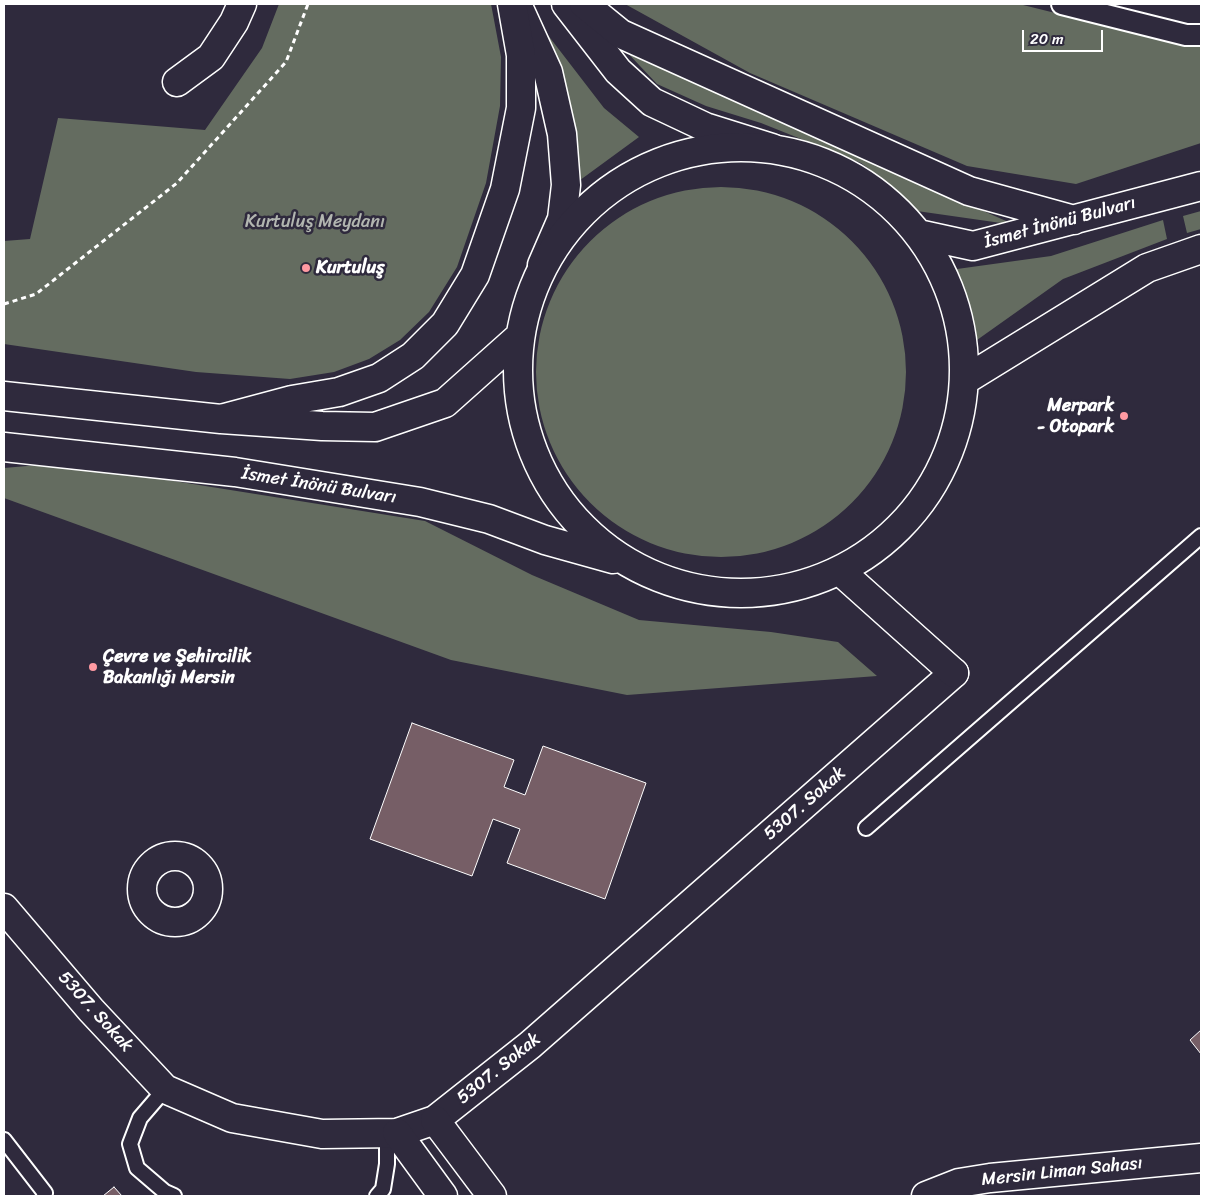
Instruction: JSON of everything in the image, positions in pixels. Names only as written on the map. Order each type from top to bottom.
[{"type":"main road","points":[[177,82],[210,57],[234,22],[242,4]]},
{"type":"main road","points":[[221,419],[292,400],[339,392],[378,378],[413,356],[445,324],[475,276],[506,189],[520,108],[521,55],[512,4]]},
{"type":"main road","points":[[517,4],[548,72],[562,134],[566,185],[562,219],[528,300],[519,337],[518,389],[521,407],[529,441],[551,489],[584,530],[626,562],[678,585],[732,594],[788,590],[840,571],[864,558],[904,524],[936,482],[956,432],[965,380],[961,328],[945,278],[918,234],[877,193],[828,164],[705,127],[652,102],[618,71],[566,4]]},
{"type":"main road","points":[[584,4],[621,34],[969,191],[1074,220]]},
{"type":"main road","points":[[542,265],[573,220],[615,184],[656,163],[664,159],[717,147],[772,148]]},
{"type":"main road","name":"İsmet İnönü Bulvarı","points":[[918,234],[973,246],[1201,186]]},
{"type":"main road","points":[[965,380],[1147,268],[1201,249]]},
{"type":"main road","points":[[4,396],[221,419],[322,426],[375,427],[445,403],[519,337]]},
{"type":"main road","name":"İsmet İnönü Bulvarı","points":[[4,447],[235,472],[420,502],[489,519],[545,540],[626,562]]},
{"type":"main road","name":"5307. Sokak","points":[[4,908],[91,1010],[165,1089],[232,1118],[322,1134],[392,1133],[435,1120],[530,1045],[954,673],[840,571]]},
{"type":"main road","points":[[435,1120],[492,1196]]},
{"type":"main road","points":[[392,1133],[443,1196]]},
{"type":"main road","name":"Mersin Liman Sahası","points":[[926,1196],[959,1183],[990,1178],[1201,1158]]},
{"type":"street","points":[[1062,4],[1194,35],[1201,21]]},
{"type":"lane","points":[[866,828],[1201,536]]},
{"type":"lane","points":[[165,1089],[140,1118],[130,1144],[137,1168],[165,1192],[174,1196]]},
{"type":"lane","points":[[377,1196],[383,1188],[392,1133]]},
{"type":"lane","points":[[4,1140],[45,1193],[44,1196]]},
{"type":"path","points":[[4,304],[36,294],[177,183],[286,62],[308,4]]},
{"type":"green space","name":"Kurtuluş Meydanı","points":[[279,4],[491,4],[501,57],[500,106],[486,183],[457,267],[429,312],[400,340],[369,359],[334,372],[290,379],[196,372],[4,344],[4,241],[30,239],[58,118],[205,130],[262,48]]},
{"type":"green space","points":[[524,4],[604,108],[639,137],[572,186]]},
{"type":"green space","points":[[625,4],[1019,4],[1172,42],[1201,45],[1201,143],[1076,184],[967,166],[750,73]]},
{"type":"green space","points":[[622,47],[746,105],[1015,225],[917,211],[892,186],[861,163],[761,123],[706,106],[657,84]]},
{"type":"green space","points":[[721,187],[739,188],[775,195],[808,209],[838,229],[864,255],[884,285],[898,318],[905,354],[905,390],[898,426],[884,459],[864,489],[838,515],[808,535],[775,549],[739,556],[721,557],[703,556],[667,549],[634,535],[604,515],[578,489],[558,459],[544,426],[537,390],[536,372],[537,354],[544,318],[558,285],[578,255],[604,229],[634,209],[667,195],[703,188]]},
{"type":"green space","points":[[1201,211],[1201,229],[1187,233],[1183,216]]},
{"type":"green space","points":[[1163,220],[1167,239],[1063,279],[977,340],[957,269],[1051,256]]},
{"type":"green space","points":[[61,463],[425,521],[532,575],[639,620],[771,632],[838,642],[877,676],[627,695],[451,660],[4,498],[4,468]]},
{"type":"building","points":[[412,723],[514,760],[504,787],[525,795],[543,746],[646,783],[605,899],[507,863],[520,829],[493,819],[472,876],[370,839]]},
{"type":"building","points":[[1201,1030],[1201,1054],[1190,1040]]},
{"type":"building","points":[[114,1187],[122,1196],[103,1196]]},
{"type":"place","name":"Kurtuluş","points":[[306,268]]},
{"type":"place","name":"Merpark - Otopark","points":[[1124,416]]},
{"type":"place","name":"Çevre ve Şehircilik Bakanlığı Mersin","points":[[93,667]]}]
